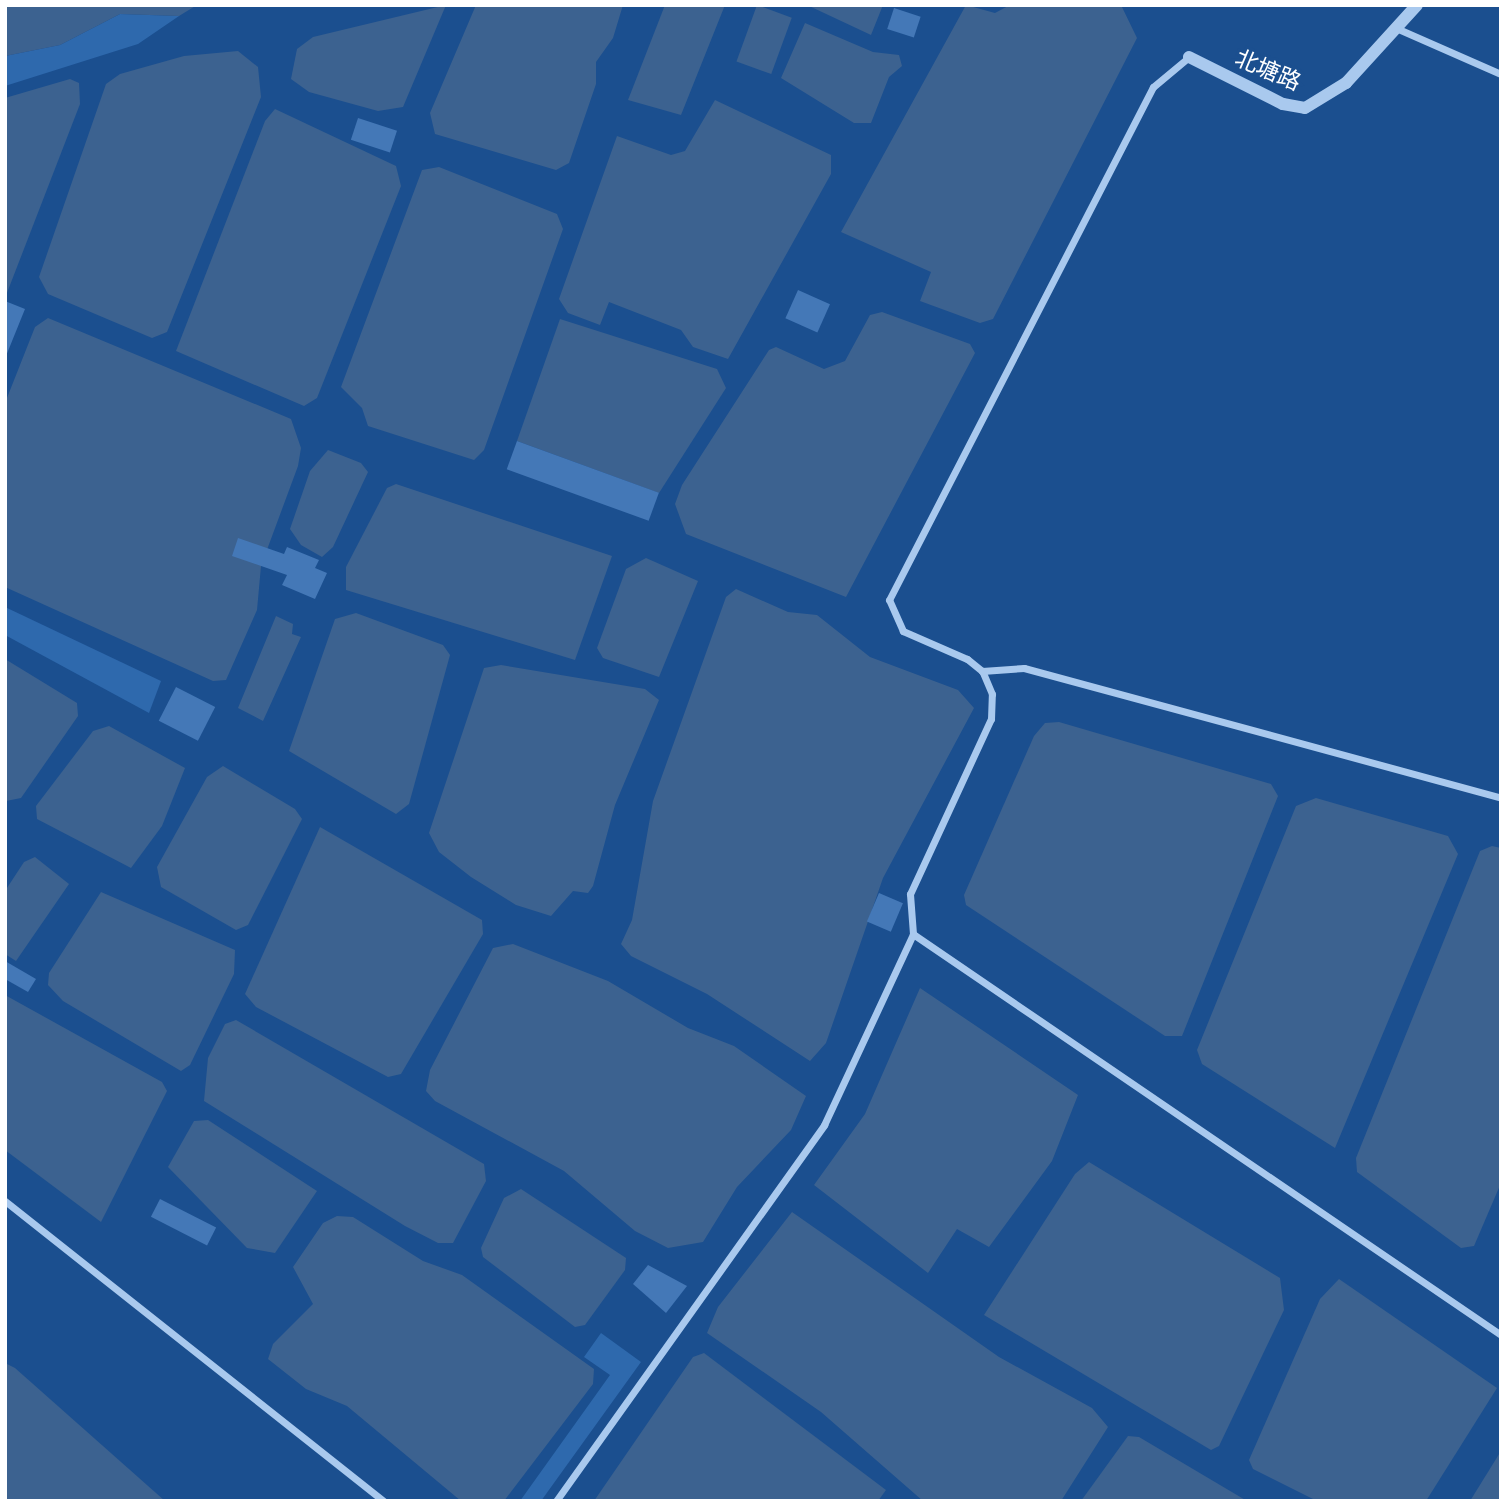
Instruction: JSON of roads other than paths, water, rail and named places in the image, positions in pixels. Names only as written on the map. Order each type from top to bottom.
[{"type":"street","name":"北塘路","points":[[1189,57],[1283,104],[1305,108],[1346,83],[1418,5]]},
{"type":"street","points":[[1395,28],[1501,74]]},
{"type":"street","points":[[1189,57],[1153,87],[889,600],[904,631],[982,671],[1024,668],[1501,798]]},
{"type":"street","points":[[556,1501],[824,1125],[913,934],[910,894],[991,719],[992,694],[982,671]]},
{"type":"street","points":[[913,934],[1501,1335]]},
{"type":"street","points":[[5,1201],[383,1501]]}]
